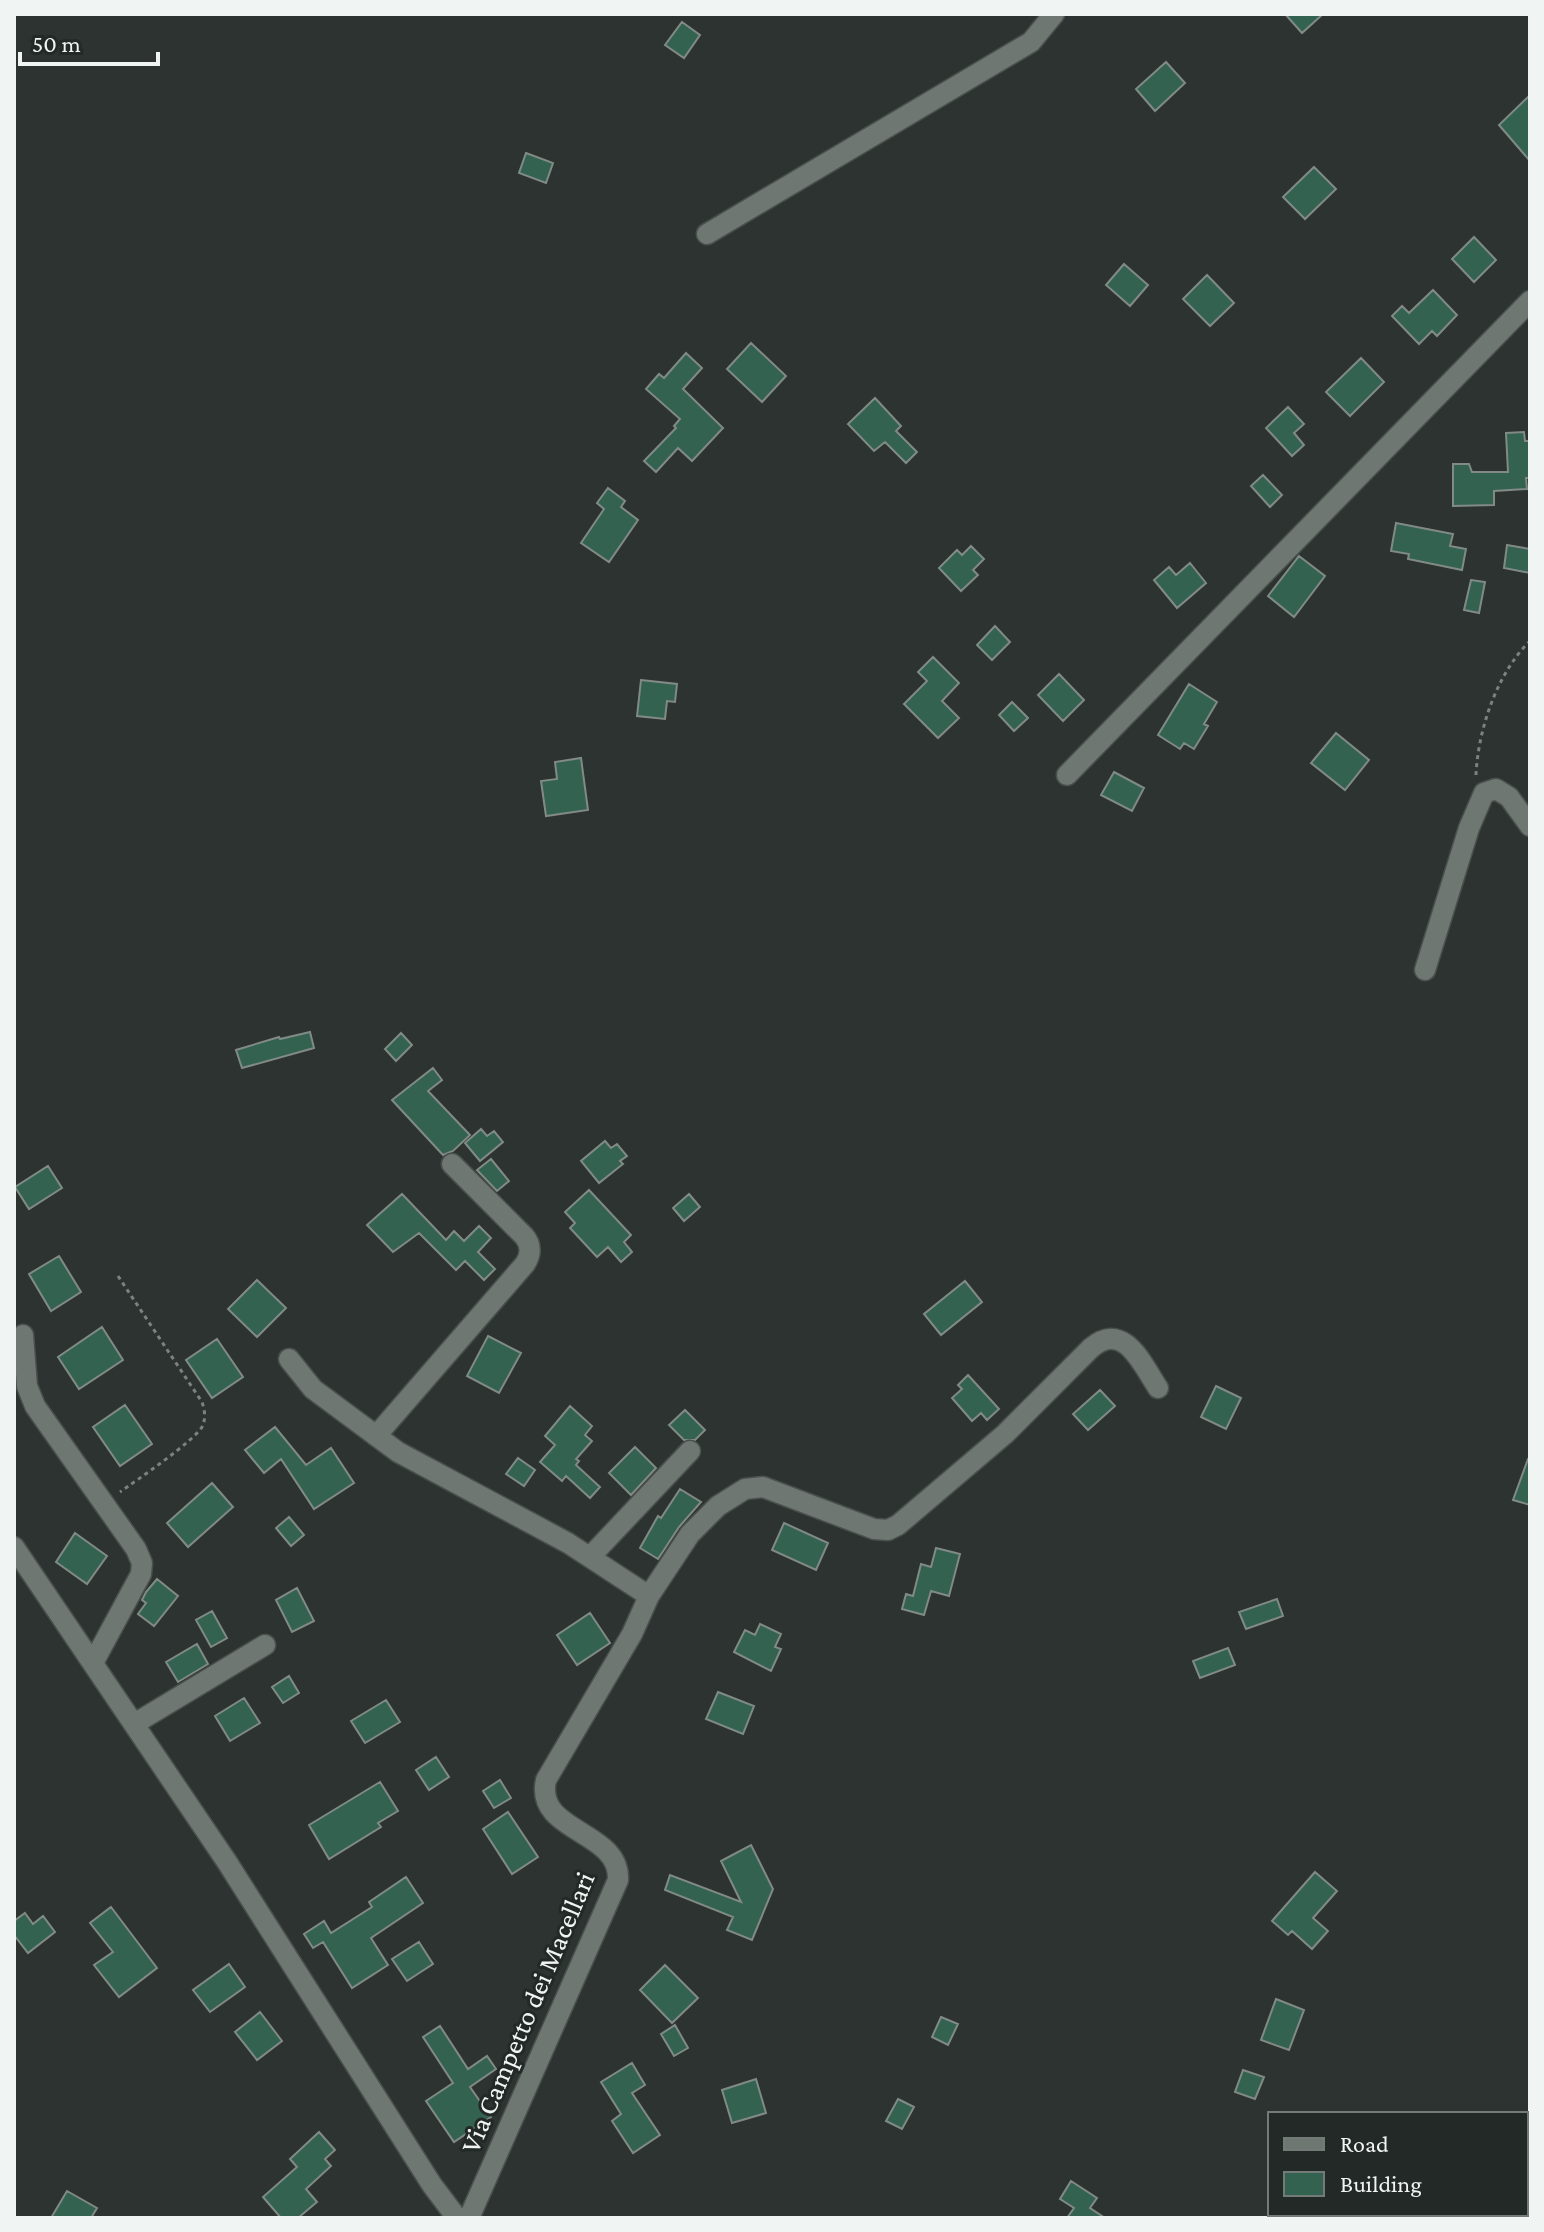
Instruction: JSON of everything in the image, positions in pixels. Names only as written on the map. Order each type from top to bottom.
[{"type":"street","points":[[707,234],[1031,42],[1054,14]]},
{"type":"street","points":[[1067,775],[1530,301]]},
{"type":"street","points":[[1425,970],[1469,828],[1487,790],[1506,793],[1530,826]]},
{"type":"street","points":[[376,1436],[530,1255],[524,1236],[452,1164]]},
{"type":"street","points":[[23,1335],[27,1386],[35,1406],[138,1552],[142,1568],[93,1663]]},
{"type":"street","name":"Via Campetto dei Macellari","points":[[469,2218],[617,1884],[618,1868],[612,1856],[556,1815],[546,1802],[544,1792],[555,1762],[632,1634],[649,1596],[703,1519],[724,1502],[752,1487],[763,1487],[874,1529],[888,1530],[989,1449],[1103,1339],[1115,1338],[1127,1344],[1158,1388]]},
{"type":"street","points":[[289,1359],[313,1389],[411,1460],[555,1535],[649,1596]]},
{"type":"street","points":[[590,1557],[690,1451]]},
{"type":"street","name":"Via Campetto dei Macellari","points":[[14,1547],[250,1897],[432,2185],[457,2218]]},
{"type":"street","points":[[134,1724],[265,1645]]},
{"type":"path","points":[[1487,790],[1475,774],[1486,721],[1513,657],[1530,641]]},
{"type":"path","points":[[105,1504],[198,1433],[205,1414],[202,1402],[118,1276]]},
{"type":"building","points":[[1285,14],[1323,14],[1302,33]]},
{"type":"building","points":[[682,22],[700,35],[684,58],[665,45]]},
{"type":"building","points":[[1166,62],[1185,83],[1155,111],[1136,89]]},
{"type":"building","points":[[1530,95],[1530,161],[1499,125]]},
{"type":"building","points":[[526,153],[553,163],[546,183],[519,173]]},
{"type":"building","points":[[1314,167],[1336,189],[1305,219],[1283,197]]},
{"type":"building","points":[[1474,237],[1496,260],[1474,282],[1452,259]]},
{"type":"building","points":[[1124,264],[1148,285],[1130,306],[1106,285]]},
{"type":"building","points":[[1207,275],[1234,303],[1210,326],[1183,299]]},
{"type":"building","points":[[1433,290],[1457,315],[1437,336],[1432,331],[1419,344],[1392,316],[1402,306],[1409,313]]},
{"type":"building","points":[[751,343],[786,376],[762,402],[727,369]]},
{"type":"building","points":[[686,353],[702,368],[683,389],[723,428],[692,461],[678,448],[656,472],[644,461],[676,428],[674,426],[680,419],[646,389],[659,374],[664,378]]},
{"type":"building","points":[[1361,358],[1384,382],[1350,416],[1326,392]]},
{"type":"building","points":[[875,398],[901,426],[896,431],[917,452],[906,463],[885,442],[874,451],[848,424]]},
{"type":"building","points":[[1288,407],[1304,424],[1294,433],[1304,445],[1292,456],[1266,428]]},
{"type":"building","points":[[1524,432],[1525,441],[1530,441],[1527,489],[1494,491],[1494,505],[1453,506],[1453,464],[1469,464],[1472,472],[1508,472],[1506,433]]},
{"type":"building","points":[[1263,475],[1282,495],[1270,507],[1251,486]]},
{"type":"building","points":[[608,488],[625,501],[621,507],[638,520],[609,562],[581,543],[604,509],[597,503]]},
{"type":"building","points":[[1396,523],[1453,534],[1450,546],[1466,549],[1462,570],[1408,559],[1409,554],[1391,551]]},
{"type":"building","points":[[1507,545],[1530,549],[1530,573],[1504,568]]},
{"type":"building","points":[[971,546],[984,559],[973,570],[978,575],[961,591],[939,568],[957,550],[962,555]]},
{"type":"building","points":[[1299,556],[1325,576],[1294,617],[1268,596]]},
{"type":"building","points":[[1190,563],[1206,583],[1177,608],[1154,580],[1169,567],[1176,575]]},
{"type":"building","points":[[1471,580],[1485,582],[1479,613],[1464,610]]},
{"type":"building","points":[[995,626],[1010,642],[992,660],[977,645]]},
{"type":"building","points":[[933,657],[959,683],[942,701],[959,718],[938,738],[904,704],[927,681],[918,672]]},
{"type":"building","points":[[1059,674],[1084,700],[1063,721],[1038,695]]},
{"type":"building","points":[[641,680],[677,684],[675,702],[667,701],[665,719],[637,716]]},
{"type":"building","points":[[1189,684],[1217,702],[1204,724],[1208,726],[1194,749],[1184,743],[1180,749],[1158,735]]},
{"type":"building","points":[[1012,702],[1028,718],[1014,731],[999,715]]},
{"type":"building","points":[[1336,733],[1369,760],[1345,790],[1311,763]]},
{"type":"building","points":[[581,758],[588,810],[546,816],[541,781],[557,779],[555,762]]},
{"type":"building","points":[[1114,772],[1144,788],[1132,811],[1101,795]]},
{"type":"building","points":[[310,1032],[314,1048],[242,1068],[236,1050],[279,1037]]},
{"type":"building","points":[[401,1033],[412,1045],[396,1061],[385,1049]]},
{"type":"building","points":[[433,1068],[442,1080],[428,1091],[470,1135],[453,1151],[443,1155],[392,1100]]},
{"type":"building","points":[[481,1129],[487,1136],[494,1131],[503,1142],[480,1161],[465,1143]]},
{"type":"building","points":[[605,1141],[611,1148],[617,1144],[627,1156],[620,1161],[623,1164],[599,1183],[581,1161]]},
{"type":"building","points":[[491,1159],[509,1181],[497,1191],[477,1170]]},
{"type":"building","points":[[48,1166],[62,1188],[29,1209],[15,1187]]},
{"type":"building","points":[[589,1190],[631,1235],[624,1242],[632,1252],[621,1262],[608,1247],[597,1257],[570,1228],[575,1223],[565,1212]]},
{"type":"building","points":[[402,1194],[446,1240],[454,1231],[464,1241],[479,1226],[491,1238],[478,1252],[495,1269],[484,1280],[465,1261],[456,1270],[419,1233],[393,1252],[367,1225]]},
{"type":"building","points":[[689,1194],[700,1207],[684,1221],[673,1208]]},
{"type":"building","points":[[59,1256],[81,1292],[51,1311],[29,1274]]},
{"type":"building","points":[[257,1280],[286,1308],[257,1337],[228,1309]]},
{"type":"building","points":[[965,1281],[982,1302],[941,1335],[924,1314]]},
{"type":"building","points":[[102,1327],[123,1360],[79,1389],[58,1357]]},
{"type":"building","points":[[488,1336],[521,1353],[499,1393],[467,1376]]},
{"type":"building","points":[[217,1339],[243,1377],[212,1398],[186,1360]]},
{"type":"building","points":[[968,1375],[999,1409],[987,1420],[981,1413],[972,1421],[952,1398],[962,1389],[958,1385]]},
{"type":"building","points":[[1216,1386],[1241,1398],[1226,1429],[1201,1417]]},
{"type":"building","points":[[1100,1390],[1115,1406],[1088,1430],[1073,1414]]},
{"type":"building","points":[[125,1405],[152,1444],[120,1466],[93,1427]]},
{"type":"building","points":[[570,1406],[592,1426],[585,1435],[592,1441],[576,1459],[579,1461],[576,1465],[600,1487],[590,1498],[566,1476],[562,1481],[540,1462],[555,1445],[545,1436]]},
{"type":"building","points":[[685,1410],[705,1430],[695,1440],[684,1440],[669,1425]]},
{"type":"building","points":[[275,1427],[306,1465],[331,1448],[354,1483],[314,1509],[281,1459],[264,1473],[245,1450]]},
{"type":"building","points":[[635,1447],[656,1468],[631,1495],[609,1473]]},
{"type":"building","points":[[518,1458],[535,1470],[524,1486],[506,1474]]},
{"type":"building","points":[[1530,1459],[1530,1505],[1513,1500]]},
{"type":"building","points":[[212,1483],[233,1507],[188,1547],[167,1523]]},
{"type":"building","points":[[680,1489],[701,1502],[679,1527],[658,1559],[640,1548],[658,1516],[661,1518]]},
{"type":"building","points":[[289,1517],[304,1535],[291,1546],[276,1528]]},
{"type":"building","points":[[784,1523],[828,1543],[816,1570],[772,1550]]},
{"type":"building","points":[[75,1533],[107,1556],[87,1584],[56,1562]]},
{"type":"building","points":[[936,1548],[960,1554],[949,1596],[931,1591],[924,1615],[902,1609],[906,1594],[913,1596],[921,1564],[931,1567]]},
{"type":"building","points":[[157,1579],[178,1596],[154,1626],[138,1614],[146,1603],[142,1600],[146,1592]]},
{"type":"building","points":[[297,1588],[314,1621],[292,1632],[276,1600]]},
{"type":"building","points":[[1277,1599],[1283,1616],[1246,1629],[1239,1612]]},
{"type":"building","points":[[212,1611],[227,1638],[211,1647],[196,1620]]},
{"type":"building","points":[[590,1613],[610,1643],[577,1665],[557,1635]]},
{"type":"building","points":[[760,1624],[781,1634],[775,1647],[781,1649],[771,1671],[734,1652],[745,1630],[755,1635]]},
{"type":"building","points":[[197,1644],[208,1664],[178,1682],[166,1662]]},
{"type":"building","points":[[1228,1648],[1235,1665],[1200,1678],[1193,1661]]},
{"type":"building","points":[[289,1676],[299,1693],[283,1703],[272,1687]]},
{"type":"building","points":[[718,1692],[754,1706],[743,1734],[706,1719]]},
{"type":"building","points":[[244,1698],[260,1723],[230,1741],[215,1716]]},
{"type":"building","points":[[386,1700],[400,1722],[365,1743],[351,1721]]},
{"type":"building","points":[[436,1757],[449,1777],[429,1790],[416,1770]]},
{"type":"building","points":[[500,1780],[511,1798],[494,1808],[483,1791]]},
{"type":"building","points":[[380,1782],[398,1811],[378,1823],[381,1827],[329,1859],[309,1825]]},
{"type":"building","points":[[508,1812],[538,1857],[512,1874],[483,1829]]},
{"type":"building","points":[[751,1845],[773,1889],[752,1940],[727,1930],[733,1917],[665,1890],[670,1875],[741,1902],[721,1861]]},
{"type":"building","points":[[1315,1872],[1337,1891],[1313,1918],[1328,1931],[1312,1949],[1292,1931],[1288,1935],[1272,1921]]},
{"type":"building","points":[[406,1877],[423,1903],[371,1938],[388,1965],[352,1988],[323,1942],[313,1948],[304,1934],[324,1921],[331,1933],[372,1907],[369,1902]]},
{"type":"building","points":[[111,1907],[157,1968],[119,1997],[94,1965],[113,1952],[90,1923]]},
{"type":"building","points":[[25,1913],[33,1924],[43,1916],[55,1932],[28,1953],[14,1935],[14,1921]]},
{"type":"building","points":[[419,1942],[433,1964],[407,1981],[392,1959]]},
{"type":"building","points":[[229,1964],[245,1987],[210,2012],[193,1990]]},
{"type":"building","points":[[665,1965],[698,1998],[672,2023],[640,1990]]},
{"type":"building","points":[[1276,1999],[1304,2010],[1289,2050],[1261,2040]]},
{"type":"building","points":[[260,2012],[282,2041],[257,2060],[235,2032]]},
{"type":"building","points":[[941,2017],[958,2024],[948,2045],[932,2037]]},
{"type":"building","points":[[675,2025],[688,2048],[674,2056],[661,2034]]},
{"type":"building","points":[[440,2026],[468,2069],[487,2056],[496,2069],[470,2087],[491,2117],[454,2142],[426,2101],[453,2083],[423,2037]]},
{"type":"building","points":[[632,2063],[645,2085],[632,2093],[660,2135],[633,2153],[612,2121],[621,2114],[601,2082]]},
{"type":"building","points":[[1243,2070],[1264,2077],[1255,2099],[1235,2092]]},
{"type":"building","points":[[756,2079],[766,2113],[732,2123],[722,2090]]},
{"type":"building","points":[[898,2099],[914,2107],[902,2129],[886,2121]]},
{"type":"building","points":[[319,2132],[335,2150],[325,2159],[331,2166],[306,2189],[317,2202],[298,2218],[281,2218],[263,2197],[297,2167],[290,2159]]},
{"type":"building","points":[[1071,2181],[1097,2198],[1090,2208],[1105,2218],[1067,2218],[1074,2208],[1060,2199]]},
{"type":"building","points":[[67,2191],[97,2208],[91,2218],[51,2218]]}]
